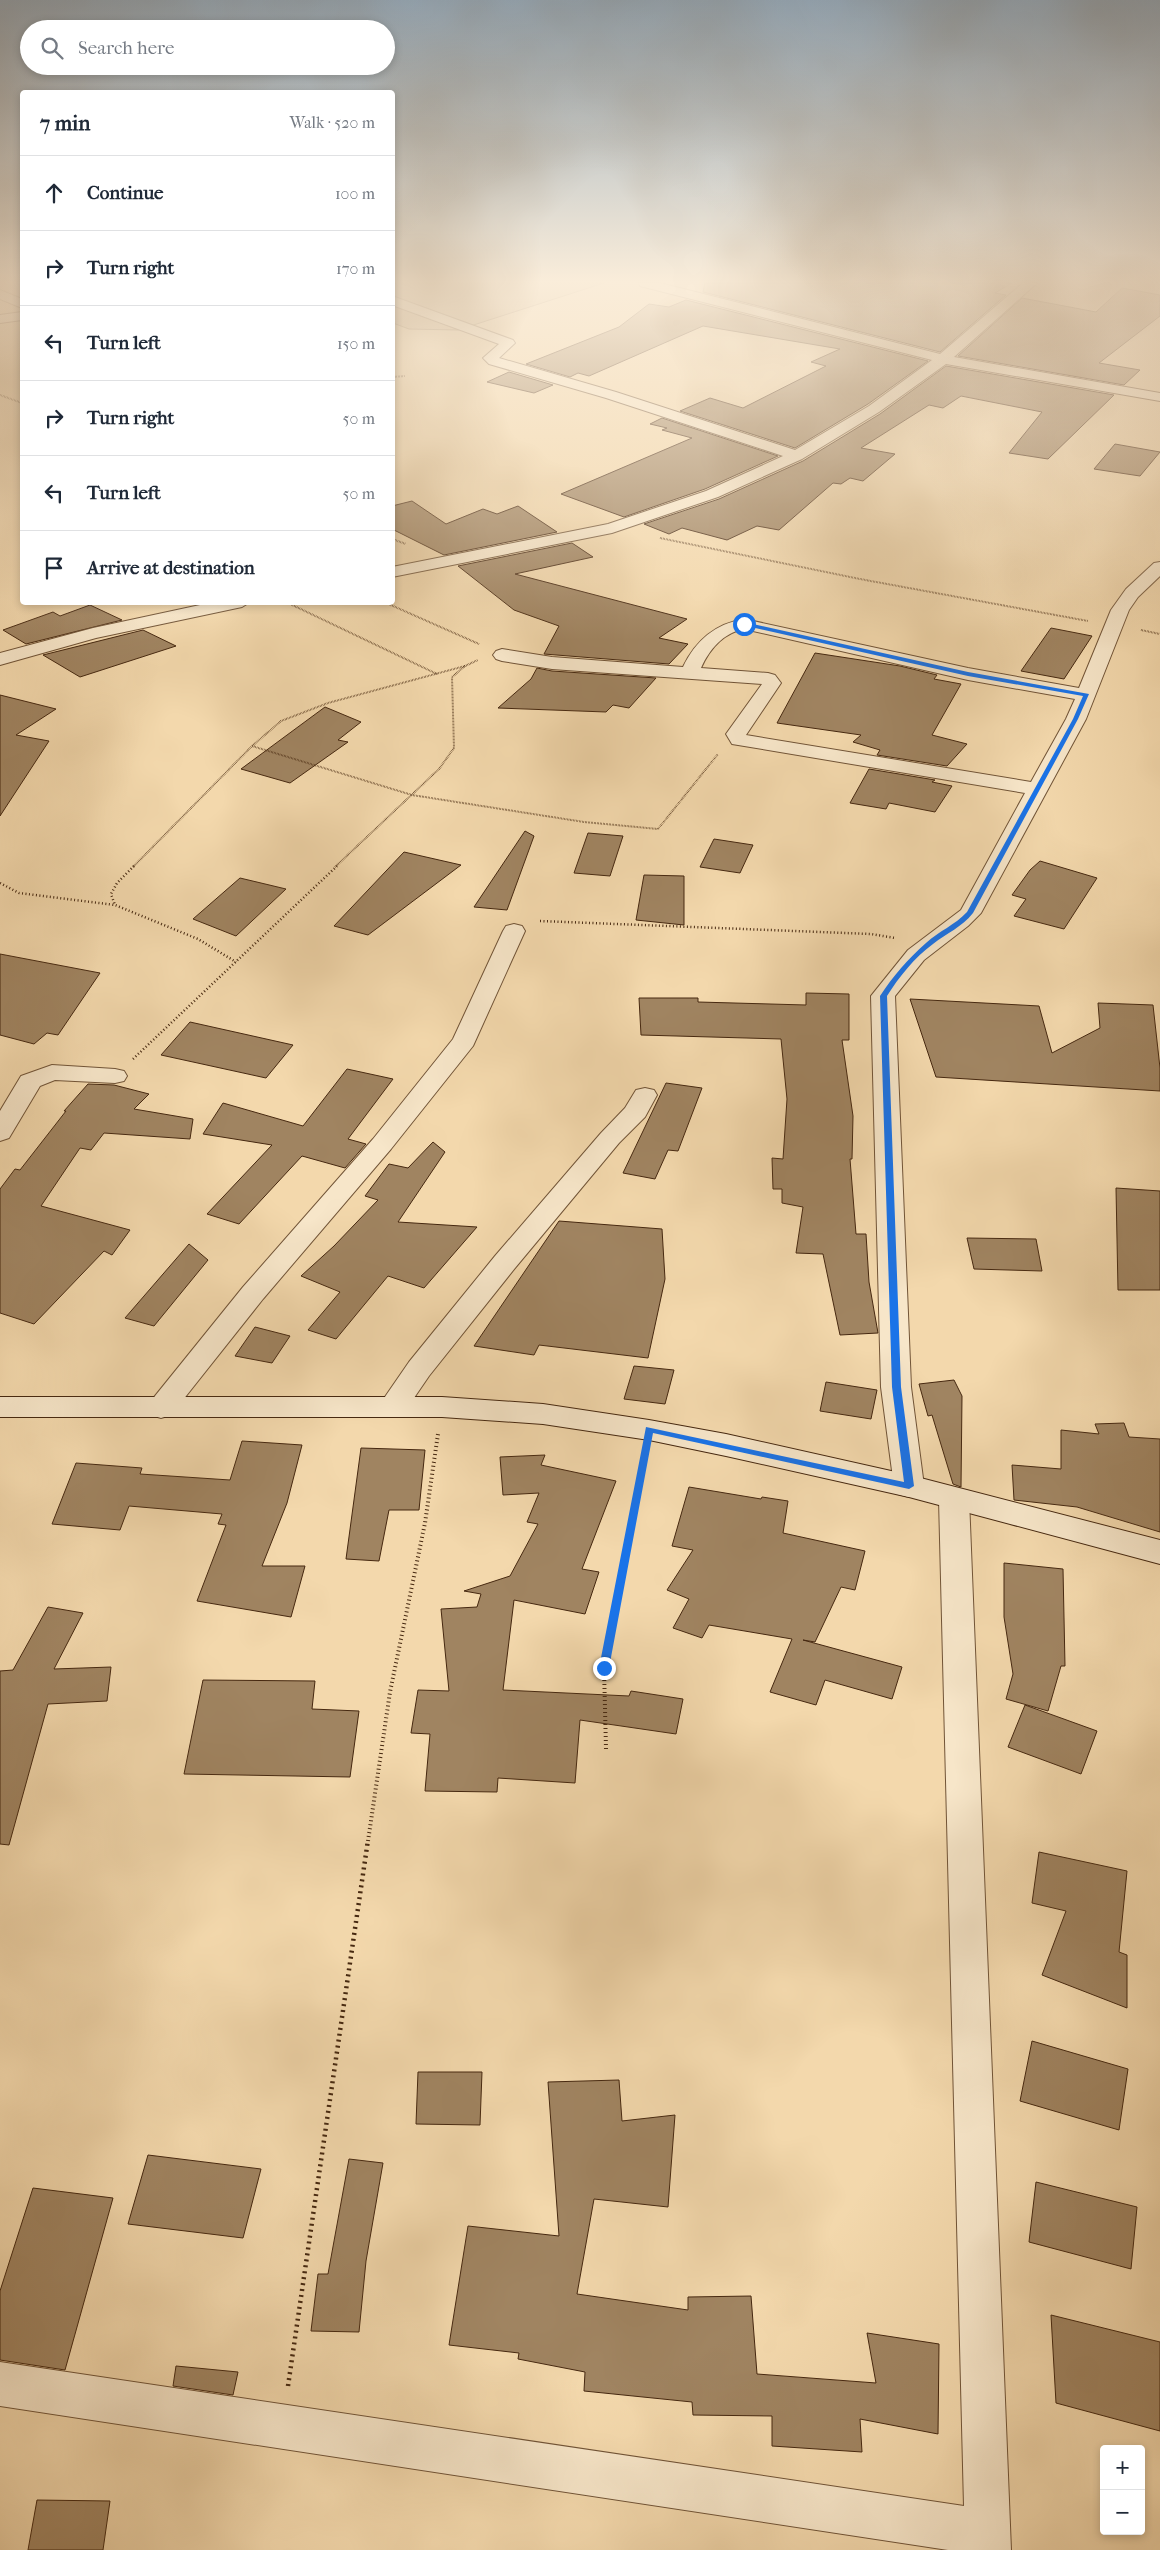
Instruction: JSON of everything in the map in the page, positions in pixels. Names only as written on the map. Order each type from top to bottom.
[{"type":"street","points":[[635,402],[797,456]]},
{"type":"street","points":[[395,571],[612,528],[712,494],[797,456],[884,402]]},
{"type":"street","points":[[909,1486],[896,1387],[883,996],[897,974],[930,943],[960,923],[970,913],[1086,694],[1120,610],[1132,593],[1160,567]]},
{"type":"street","points":[[0,659],[93,633],[228,605]]},
{"type":"street","points":[[690,672],[717,633],[734,625],[744,624],[961,672],[1086,694]]},
{"type":"street","points":[[502,655],[552,663],[768,679],[772,683],[736,734],[739,740],[1037,789]]},
{"type":"street","points":[[161,1408],[253,1293],[382,1144],[464,1041],[514,932]]},
{"type":"street","points":[[0,1133],[30,1081],[52,1072],[115,1076]]},
{"type":"street","points":[[393,1407],[419,1369],[499,1269],[610,1138],[636,1112],[645,1095]]},
{"type":"street","points":[[0,1407],[442,1407],[543,1414],[650,1430],[909,1486],[1160,1552]]},
{"type":"street","points":[[0,2384],[282,2426],[988,2542],[954,1499]]},
{"type":"path","points":[[612,528],[860,579],[1160,634]]},
{"type":"path","points":[[292,605],[437,674]]},
{"type":"path","points":[[391,605],[502,655]]},
{"type":"path","points":[[115,904],[111,894],[117,883],[252,746],[281,721],[328,703],[465,666],[484,657],[502,655]]},
{"type":"path","points":[[115,1076],[439,769],[454,748],[452,677],[465,666]]},
{"type":"path","points":[[252,746],[412,795],[584,822],[658,829],[719,753],[731,746],[750,742]]},
{"type":"path","points":[[0,883],[19,893],[115,904],[198,939],[236,962]]},
{"type":"path","points":[[514,932],[540,920],[872,934],[930,943]]},
{"type":"path","points":[[282,2426],[390,1692],[425,1523],[442,1407]]},
{"type":"path","points":[[606,1750],[604,1668],[650,1430]]},
{"type":"building","points":[[701,402],[723,402],[743,408],[755,402],[871,402],[795,448],[680,411]]},
{"type":"building","points":[[896,402],[952,402],[943,408],[929,405],[861,448],[895,454],[863,481],[850,478],[841,484],[833,483],[779,530],[757,526],[727,540],[682,528],[669,534],[644,524],[719,499],[803,461]]},
{"type":"building","points":[[991,402],[1107,402],[1048,459],[1009,453],[1042,412]]},
{"type":"building","points":[[662,418],[778,456],[705,489],[624,517],[561,494],[692,438],[662,430],[667,428],[650,424]]},
{"type":"building","points":[[1115,444],[1160,452],[1140,476],[1094,469]]},
{"type":"building","points":[[412,501],[446,524],[483,509],[497,514],[518,506],[557,532],[444,555],[395,530],[395,505]]},
{"type":"building","points":[[572,543],[593,557],[515,574],[687,619],[659,638],[688,644],[669,664],[544,654],[559,626],[514,610],[458,566]]},
{"type":"building","points":[[90,605],[122,620],[26,644],[3,630],[53,612],[60,616]]},
{"type":"building","points":[[1051,628],[1092,636],[1064,679],[1021,671]]},
{"type":"building","points":[[143,630],[176,646],[80,677],[43,655]]},
{"type":"building","points":[[815,653],[900,666],[937,675],[934,679],[961,684],[932,735],[967,744],[947,766],[877,755],[880,750],[853,742],[861,735],[777,723]]},
{"type":"building","points":[[537,668],[552,671],[656,678],[629,708],[613,705],[606,712],[498,708],[531,679]]},
{"type":"building","points":[[0,695],[56,709],[16,735],[49,741],[0,816]]},
{"type":"building","points":[[325,707],[361,722],[338,740],[348,742],[290,783],[241,769]]},
{"type":"building","points":[[869,769],[935,780],[932,782],[952,786],[935,812],[889,803],[886,809],[850,803]]},
{"type":"building","points":[[525,831],[534,836],[507,910],[474,907]]},
{"type":"building","points":[[588,833],[623,836],[610,876],[574,873]]},
{"type":"building","points":[[714,839],[753,845],[740,873],[700,867]]},
{"type":"building","points":[[404,852],[461,865],[368,935],[334,926]]},
{"type":"building","points":[[1040,861],[1097,878],[1064,929],[1014,916],[1026,899],[1012,895],[1030,870]]},
{"type":"building","points":[[644,875],[684,876],[684,925],[636,920]]},
{"type":"building","points":[[240,878],[286,889],[236,936],[193,919]]},
{"type":"building","points":[[0,954],[100,973],[58,1035],[47,1033],[34,1044],[0,1035]]},
{"type":"building","points":[[806,993],[849,994],[849,1040],[842,1040],[853,1116],[852,1159],[850,1159],[856,1234],[866,1234],[869,1282],[878,1333],[840,1335],[823,1254],[796,1253],[803,1207],[782,1203],[782,1189],[773,1189],[772,1158],[783,1159],[787,1099],[781,1039],[641,1035],[639,998],[698,998],[698,1002],[806,1005]]},
{"type":"building","points":[[910,999],[1039,1006],[1052,1053],[1100,1028],[1098,1003],[1153,1005],[1160,1068],[1160,1091],[936,1077]]},
{"type":"building","points":[[190,1022],[293,1045],[266,1078],[161,1055]]},
{"type":"building","points":[[347,1069],[393,1079],[348,1139],[366,1144],[345,1168],[302,1156],[239,1224],[207,1214],[272,1145],[203,1134],[223,1103],[303,1126]]},
{"type":"building","points":[[666,1083],[702,1088],[678,1151],[668,1150],[655,1179],[623,1173]]},
{"type":"building","points":[[88,1084],[114,1085],[149,1094],[134,1109],[193,1119],[190,1139],[104,1133],[91,1150],[80,1148],[41,1206],[130,1230],[112,1255],[104,1251],[34,1324],[0,1313],[0,1189],[15,1169],[20,1170],[66,1111],[64,1111]]},
{"type":"building","points":[[433,1142],[445,1152],[398,1222],[477,1227],[424,1288],[388,1276],[336,1339],[308,1330],[340,1292],[301,1276],[334,1246],[378,1200],[365,1196],[389,1164],[408,1168]]},
{"type":"building","points":[[1116,1188],[1160,1191],[1160,1290],[1118,1290]]},
{"type":"building","points":[[559,1221],[662,1229],[665,1279],[648,1358],[539,1345],[534,1355],[474,1346]]},
{"type":"building","points":[[967,1238],[1036,1239],[1042,1271],[974,1269]]},
{"type":"building","points":[[189,1244],[208,1260],[154,1326],[125,1318]]},
{"type":"building","points":[[255,1327],[290,1336],[272,1363],[235,1356]]},
{"type":"building","points":[[634,1366],[674,1370],[665,1404],[624,1399]]},
{"type":"building","points":[[954,1380],[962,1396],[961,1487],[953,1484],[932,1415],[928,1416],[919,1384]]},
{"type":"building","points":[[826,1382],[877,1390],[871,1419],[820,1411]]},
{"type":"building","points":[[1124,1423],[1129,1437],[1160,1439],[1160,1532],[1077,1507],[1014,1500],[1012,1465],[1061,1469],[1061,1430],[1099,1434],[1095,1424]]},
{"type":"building","points":[[242,1441],[302,1445],[287,1503],[262,1566],[305,1566],[291,1617],[197,1601],[226,1525],[218,1524],[222,1514],[129,1506],[120,1530],[52,1524],[76,1463],[142,1468],[140,1474],[230,1480]]},
{"type":"building","points":[[361,1448],[425,1450],[419,1510],[389,1510],[379,1561],[346,1559]]},
{"type":"building","points":[[545,1455],[541,1465],[616,1481],[582,1569],[599,1572],[585,1614],[514,1600],[503,1690],[629,1696],[631,1691],[683,1699],[676,1734],[580,1720],[575,1783],[498,1778],[497,1792],[425,1791],[430,1734],[411,1733],[418,1690],[449,1691],[441,1609],[477,1607],[481,1594],[464,1591],[510,1576],[538,1524],[527,1522],[539,1493],[503,1495],[500,1457]]},
{"type":"building","points":[[689,1487],[761,1499],[762,1497],[788,1501],[783,1533],[865,1551],[855,1590],[841,1587],[815,1642],[803,1640],[902,1667],[892,1699],[825,1680],[816,1705],[770,1692],[792,1639],[709,1625],[702,1638],[673,1628],[689,1599],[667,1590],[693,1550],[672,1546]]},
{"type":"building","points":[[1004,1563],[1063,1569],[1065,1666],[1061,1666],[1048,1711],[1006,1699],[1013,1674],[1004,1617]]},
{"type":"building","points":[[48,1607],[83,1613],[54,1669],[111,1667],[107,1701],[48,1704],[9,1845],[0,1844],[0,1671],[13,1670]]},
{"type":"building","points":[[203,1680],[315,1681],[312,1709],[359,1711],[350,1777],[184,1774]]},
{"type":"building","points":[[1025,1705],[1097,1731],[1081,1774],[1008,1747]]},
{"type":"building","points":[[1039,1852],[1127,1871],[1119,1952],[1127,1955],[1127,2008],[1042,1975],[1066,1911],[1032,1903]]},
{"type":"building","points":[[1032,2041],[1128,2069],[1119,2130],[1020,2101]]},
{"type":"building","points":[[418,2072],[482,2072],[480,2125],[416,2124]]},
{"type":"building","points":[[619,2080],[622,2121],[675,2115],[668,2207],[594,2199],[577,2294],[688,2310],[688,2297],[751,2296],[757,2374],[876,2383],[867,2333],[939,2344],[938,2434],[860,2419],[862,2452],[772,2446],[772,2416],[693,2415],[692,2402],[584,2391],[585,2372],[518,2359],[519,2353],[449,2345],[468,2226],[559,2236],[548,2082]]},
{"type":"building","points":[[148,2155],[261,2169],[243,2238],[128,2224]]},
{"type":"building","points":[[349,2159],[383,2163],[366,2261],[359,2332],[311,2331],[318,2274],[328,2274]]},
{"type":"building","points":[[1036,2182],[1137,2207],[1131,2269],[1029,2242]]},
{"type":"building","points":[[33,2188],[113,2198],[65,2370],[0,2360],[0,2291]]},
{"type":"building","points":[[1051,2315],[1160,2342],[1160,2431],[1056,2403]]},
{"type":"building","points":[[176,2366],[238,2372],[233,2395],[173,2386]]},
{"type":"building","points":[[37,2500],[110,2501],[103,2550],[28,2550]]},
{"type":"route","points":[[604,1668],[650,1430],[909,1486],[896,1387],[883,996],[897,974],[930,943],[960,923],[970,913],[1076,719],[1086,694],[968,674],[783,631],[744,624]]}]
